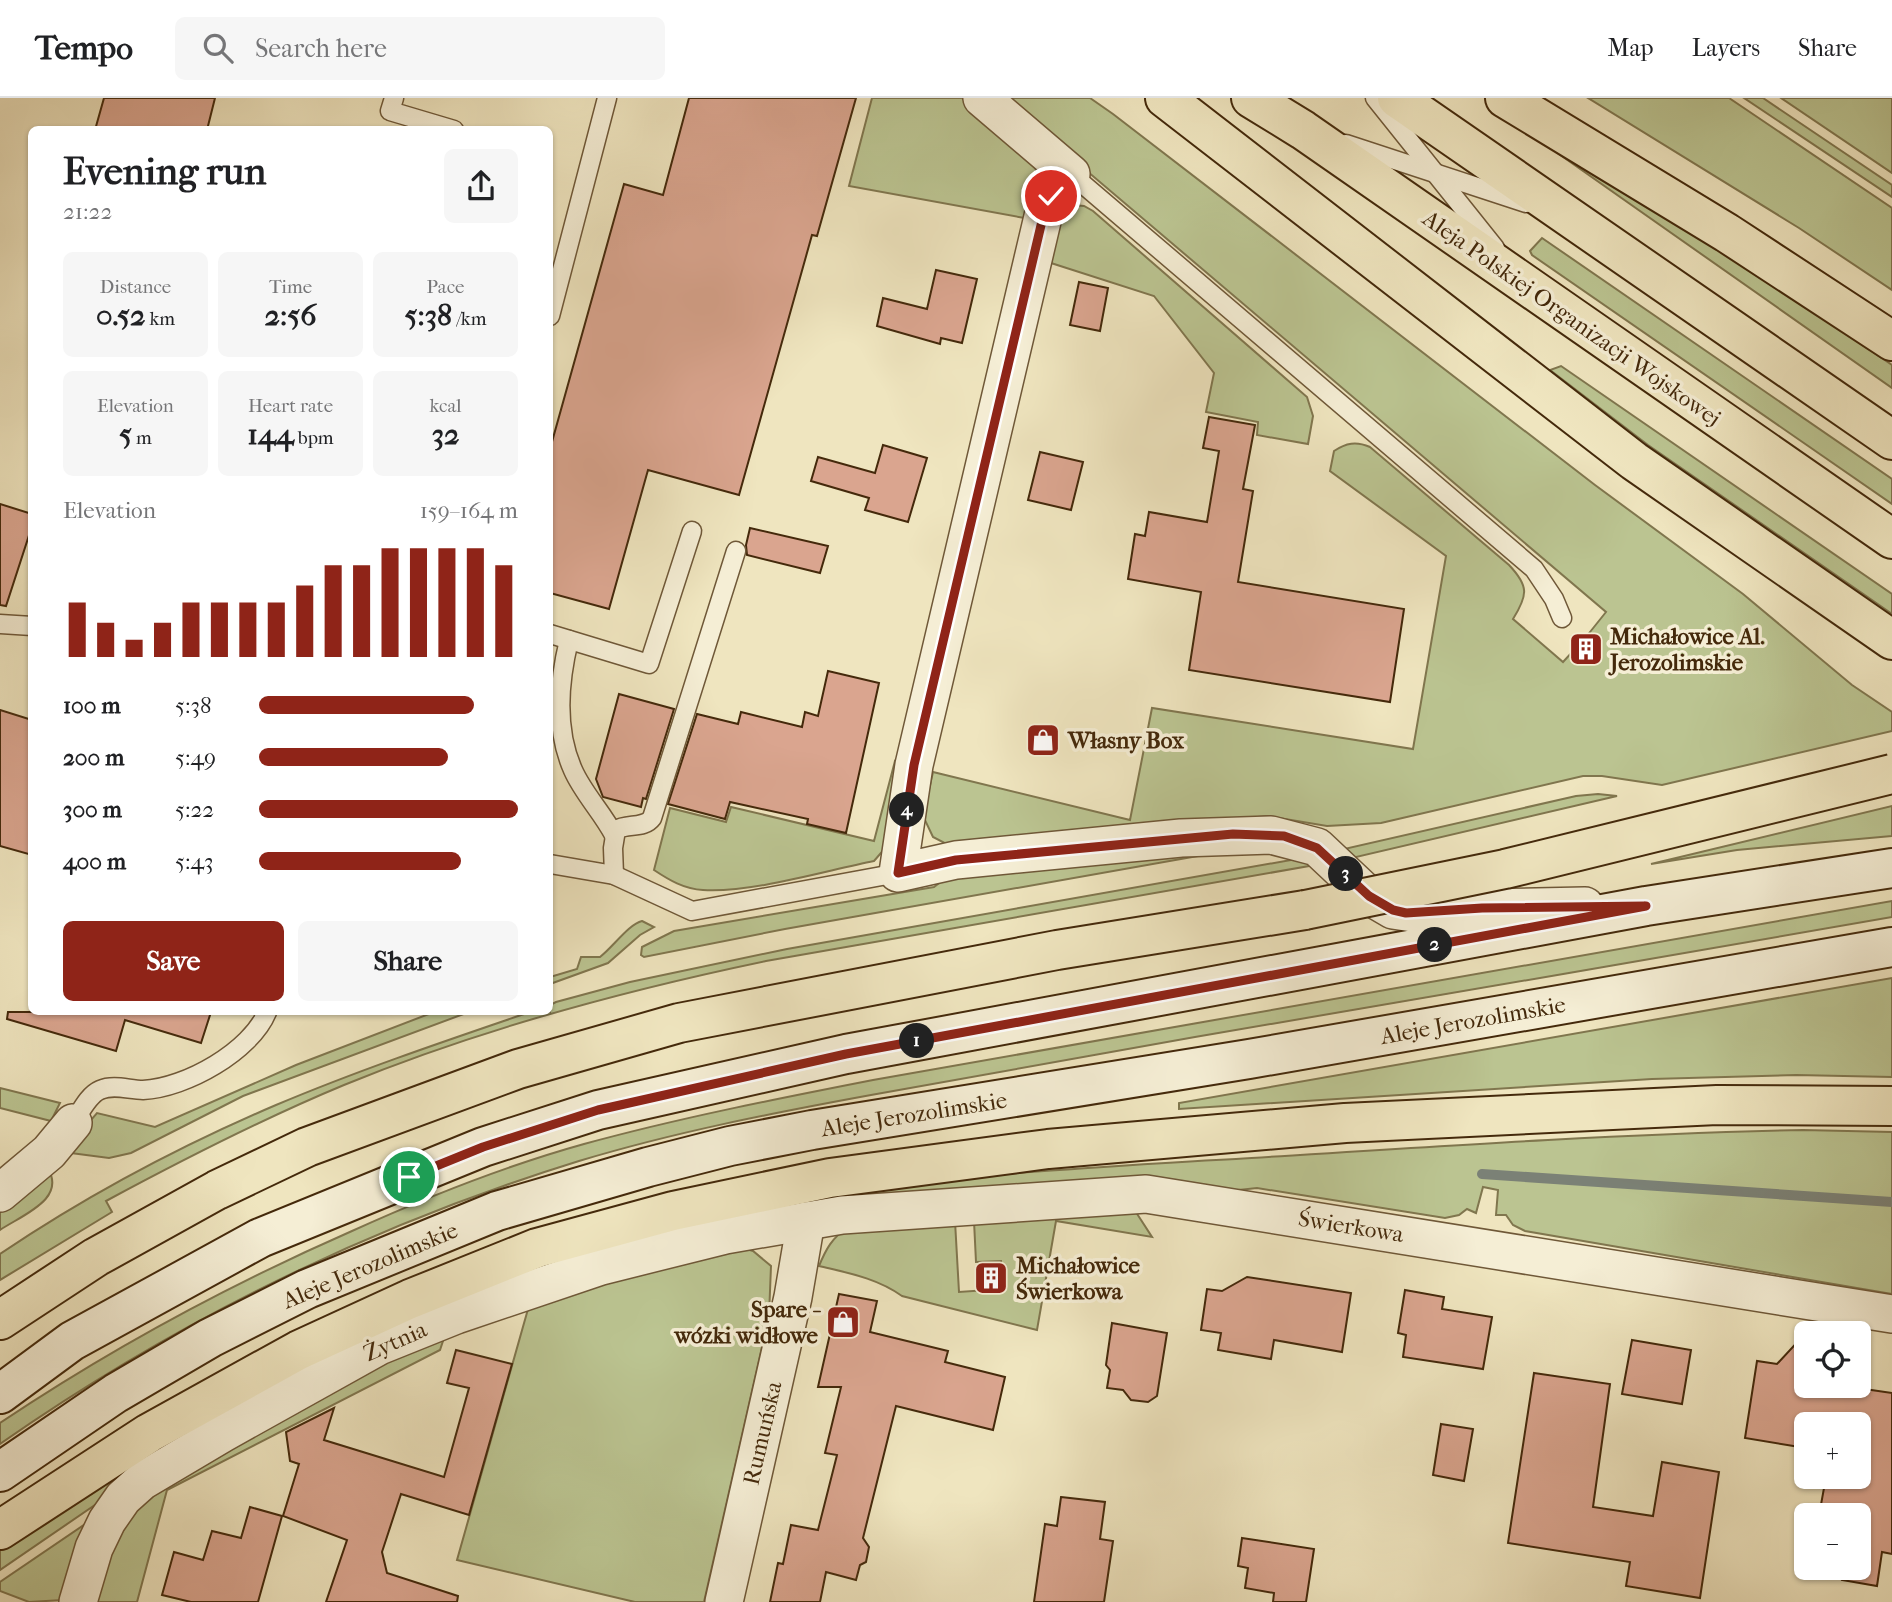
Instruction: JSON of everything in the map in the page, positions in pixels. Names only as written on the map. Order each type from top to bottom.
[{"type":"highway","points":[[1165,98],[1634,461],[1892,640]]},
{"type":"highway","name":"Aleja Polskiej Organizacji Wojskowej","points":[[1251,98],[1303,130],[1528,289],[1892,539]]},
{"type":"highway","points":[[1397,98],[1892,440]]},
{"type":"highway","points":[[1505,98],[1727,233],[1892,341]]},
{"type":"highway","points":[[0,1320],[96,1257],[217,1190],[307,1147],[518,1069],[679,1023],[1057,950],[1305,910],[1505,869],[1892,774]]},
{"type":"highway","points":[[0,1530],[149,1433],[299,1350],[410,1299],[537,1248],[673,1211],[843,1176],[1048,1149],[1331,1124],[1717,1105],[1892,1106]]},
{"type":"main road","points":[[0,1394],[72,1341],[260,1238],[483,1147],[598,1110],[846,1054],[1646,906],[1892,868]]},
{"type":"main road","name":"Aleje Jerozolimskie","points":[[0,1472],[117,1393],[210,1338],[307,1289],[498,1211],[648,1167],[730,1146],[812,1130],[1249,1059],[1892,947]]},
{"type":"street","points":[[982,98],[1071,174],[1046,204],[914,765],[898,873],[956,860],[1233,834],[1271,835],[1317,848],[1369,896],[1393,910],[1406,913],[1482,908],[1646,906]]},
{"type":"street","points":[[0,1193],[49,1152],[73,1123]]},
{"type":"street","name":"Świerkowa","points":[[806,1221],[879,1211],[1146,1194],[1892,1314]]},
{"type":"street","name":"Żytnia","points":[[78,1602],[94,1548],[107,1521],[123,1498],[142,1481],[234,1426],[379,1346],[456,1315],[601,1266],[725,1235],[806,1221]]},
{"type":"street","name":"Rumuńska","points":[[723,1602],[793,1297],[806,1221]]},
{"type":"lane","points":[[394,98],[390,111],[441,126]]},
{"type":"lane","points":[[553,305],[607,98]]},
{"type":"lane","points":[[1375,98],[1528,289]]},
{"type":"lane","points":[[1303,130],[1566,216]]},
{"type":"lane","points":[[1071,174],[1534,569],[1554,599],[1562,618]]},
{"type":"lane","points":[[553,635],[649,664],[692,531]]},
{"type":"lane","points":[[614,835],[622,826],[645,824],[652,818],[736,551]]},
{"type":"lane","points":[[0,624],[28,626]]},
{"type":"lane","points":[[569,640],[560,678],[563,732],[569,758],[578,778],[614,835],[614,875]]},
{"type":"lane","points":[[553,865],[614,875],[692,911],[898,873]]},
{"type":"lane","points":[[73,1123],[98,1091],[109,1087],[145,1090],[162,1086],[199,1073],[225,1059],[247,1041],[265,1015]]},
{"type":"green space","points":[[872,98],[962,98],[1032,158],[1037,181],[1030,219],[849,186]]},
{"type":"green space","points":[[1001,98],[1090,98],[1113,114],[1595,485],[1743,594],[1852,685],[1892,712],[1892,731],[1662,785],[1602,776],[1583,776],[1381,823],[1327,826],[1267,816],[958,850],[933,837],[923,816],[933,772],[1130,820],[1152,708],[1413,749],[1446,556],[1330,471],[1334,451],[1347,445],[1360,444],[1370,447],[1509,565],[1520,579],[1524,591],[1522,603],[1513,619],[1563,662],[1573,651],[1588,663],[1600,649],[1586,637],[1606,612]]},
{"type":"green space","points":[[1588,98],[1729,98],[1892,208],[1892,290],[1799,228]]},
{"type":"green space","points":[[1744,98],[1763,98],[1892,185],[1892,197]]},
{"type":"green space","points":[[1781,98],[1892,98],[1892,173]]},
{"type":"green space","points":[[1556,152],[1766,279],[1892,365],[1892,388]]},
{"type":"green space","points":[[1073,205],[1084,206],[1093,211],[1307,397],[1313,416],[1308,444],[1257,435],[1258,422],[1206,412],[1214,373],[1154,296],[1051,263],[1061,211]]},
{"type":"green space","points":[[1542,238],[1892,479],[1892,504],[1532,255],[1530,251]]},
{"type":"green space","points":[[1561,366],[1892,594],[1892,614],[1648,445],[1550,370]]},
{"type":"green space","points":[[895,761],[904,765],[887,846],[874,861],[765,885],[722,890],[689,888],[654,870],[670,808],[726,822],[731,807],[874,841]]},
{"type":"green space","points":[[1576,796],[1617,796],[1352,858],[1344,849]]},
{"type":"green space","points":[[1892,806],[1892,836],[1737,850],[1651,864]]},
{"type":"green space","points":[[1243,848],[785,929],[644,957],[641,955],[642,947],[674,931],[934,887],[957,869]]},
{"type":"green space","points":[[1302,858],[1315,865],[766,961],[658,985],[553,1013],[553,1004],[556,1002],[630,982],[787,949]]},
{"type":"green space","points":[[1892,901],[1892,917],[1195,1037],[798,1109],[651,1141],[579,1161],[426,1215],[279,1280],[136,1356],[0,1444],[0,1423],[85,1369],[216,1296],[409,1206],[496,1172],[584,1144],[692,1117],[873,1080]]},
{"type":"green space","points":[[642,921],[654,927],[640,935],[608,963],[553,983],[553,976],[577,969],[581,957],[600,957]]},
{"type":"green space","points":[[1892,978],[1892,1077],[1796,1075],[1652,1079],[1179,1109],[1179,1103]]},
{"type":"green space","points":[[426,1015],[461,1015],[243,1096],[131,1153],[109,1158],[63,1152],[97,1113],[155,1127],[296,1065]]},
{"type":"green space","points":[[521,1015],[545,1015],[447,1046],[344,1085],[194,1155],[106,1201],[112,1212],[0,1280],[0,1254],[100,1192],[240,1121],[402,1056]]},
{"type":"green space","points":[[0,1088],[60,1103],[51,1121],[0,1108]]},
{"type":"green space","points":[[1803,1130],[1892,1132],[1892,1294],[1525,1231],[1513,1225],[1506,1215],[1496,1215],[1498,1190],[1483,1187],[1476,1213],[1467,1209],[1459,1215],[1445,1218],[1257,1188],[1211,1193],[1149,1185],[854,1204],[763,1218],[623,1250],[462,1302],[352,1351],[127,1483],[0,1570],[0,1539],[133,1452],[270,1373],[341,1337],[486,1276],[562,1250],[671,1220],[783,1196],[907,1180],[1520,1142]]},
{"type":"green space","points":[[47,1167],[52,1178],[52,1188],[47,1197],[40,1205],[0,1230],[0,1203]]},
{"type":"green space","points":[[1132,1206],[1152,1237],[1056,1221],[1037,1330],[902,1296],[872,1280],[819,1266],[830,1244],[847,1228],[955,1221],[959,1292],[1002,1289],[1001,1261],[976,1262],[974,1221]]},
{"type":"green space","points":[[743,1248],[753,1251],[771,1266],[769,1316],[704,1602],[635,1602],[457,1560],[530,1302]]},
{"type":"green space","points":[[445,1335],[440,1350],[167,1490],[137,1602],[94,1602],[99,1567],[142,1498],[328,1385]]},
{"type":"green space","points":[[97,1516],[63,1600],[29,1602],[0,1591],[0,1582]]},
{"type":"building","points":[[104,98],[215,98],[208,126],[96,126]]},
{"type":"building","points":[[689,98],[856,98],[817,236],[812,235],[739,495],[648,470],[609,609],[553,594],[553,438],[624,184],[663,195]]},
{"type":"building","points":[[936,270],[977,279],[962,343],[941,338],[940,344],[877,326],[883,298],[927,309]]},
{"type":"building","points":[[1079,282],[1108,288],[1100,331],[1070,325]]},
{"type":"building","points":[[1209,417],[1255,425],[1243,489],[1253,491],[1238,582],[1404,609],[1390,702],[1189,670],[1201,592],[1128,579],[1135,534],[1145,536],[1149,512],[1207,522],[1219,451],[1203,448]]},
{"type":"building","points":[[883,445],[927,458],[908,522],[865,510],[869,498],[811,481],[818,457],[875,473]]},
{"type":"building","points":[[1040,452],[1083,462],[1071,510],[1028,500]]},
{"type":"building","points":[[0,504],[28,513],[28,538],[6,606],[0,605]]},
{"type":"building","points":[[750,528],[828,546],[820,573],[747,555]]},
{"type":"building","points":[[828,671],[879,683],[846,833],[807,824],[808,819],[730,802],[725,819],[668,804],[697,714],[738,724],[741,712],[802,727],[805,712],[818,716]]},
{"type":"building","points":[[619,694],[674,709],[646,799],[643,798],[641,807],[603,797],[596,779]]},
{"type":"building","points":[[0,710],[28,719],[28,854],[0,846]]},
{"type":"building","points":[[8,1012],[28,1012],[28,1015],[210,1015],[201,1043],[125,1020],[116,1051],[7,1019]]},
{"type":"building","points":[[1247,1277],[1351,1293],[1342,1352],[1274,1340],[1271,1359],[1218,1350],[1221,1333],[1201,1330],[1207,1289],[1222,1291]]},
{"type":"building","points":[[1405,1290],[1444,1297],[1442,1309],[1492,1317],[1483,1369],[1403,1357],[1406,1335],[1398,1333]]},
{"type":"building","points":[[839,1294],[877,1301],[870,1332],[948,1351],[945,1362],[1005,1377],[993,1430],[896,1406],[863,1538],[869,1547],[866,1562],[860,1565],[856,1580],[826,1572],[820,1602],[770,1602],[778,1563],[783,1564],[791,1525],[818,1530],[837,1455],[825,1453],[841,1387],[818,1387]]},
{"type":"building","points":[[1112,1323],[1167,1333],[1157,1396],[1148,1402],[1131,1400],[1123,1390],[1107,1388],[1110,1370],[1106,1365]]},
{"type":"building","points":[[1632,1340],[1691,1350],[1682,1404],[1622,1394]]},
{"type":"building","points":[[1794,1346],[1794,1398],[1871,1398],[1871,1390],[1892,1393],[1892,1554],[1882,1552],[1877,1586],[1842,1580],[1871,1580],[1871,1503],[1821,1503],[1824,1489],[1871,1489],[1871,1412],[1794,1412],[1794,1446],[1745,1438],[1757,1361],[1777,1364]]},
{"type":"building","points":[[456,1350],[512,1364],[469,1515],[401,1494],[382,1552],[387,1573],[458,1596],[457,1602],[326,1602],[347,1540],[283,1516],[299,1464],[290,1461],[286,1432],[334,1408],[324,1440],[444,1477],[469,1388],[447,1383]]},
{"type":"building","points":[[1534,1373],[1610,1384],[1593,1507],[1653,1516],[1662,1462],[1719,1472],[1700,1598],[1626,1586],[1630,1562],[1508,1543]]},
{"type":"building","points":[[1441,1424],[1473,1429],[1464,1481],[1433,1475]]},
{"type":"building","points":[[1061,1497],[1105,1502],[1100,1539],[1113,1541],[1104,1602],[1034,1602],[1045,1524],[1057,1526]]},
{"type":"building","points":[[250,1507],[282,1516],[258,1602],[191,1602],[162,1595],[174,1552],[203,1560],[212,1531],[241,1538]]},
{"type":"building","points":[[1242,1538],[1314,1549],[1306,1602],[1273,1602],[1274,1593],[1245,1588],[1248,1568],[1238,1566]]},
{"type":"waterway","points":[[1482,1174],[1892,1202]]},
{"type":"place","name":"Michałowice Al. Jerozolimskie","points":[[1586,649]]},
{"type":"place","name":"Własny Box","points":[[1043,740]]},
{"type":"place","name":"Michałowice Świerkowa","points":[[991,1278]]},
{"type":"place","name":"Spare - wózki widłowe","points":[[843,1322]]},
{"type":"route","points":[[409,1177],[483,1147],[598,1110],[846,1054],[1646,906],[1482,908],[1406,913],[1393,910],[1369,896],[1317,848],[1284,836],[1271,835],[1233,834],[956,860],[898,873],[914,765],[1046,204],[1051,196]]}]
